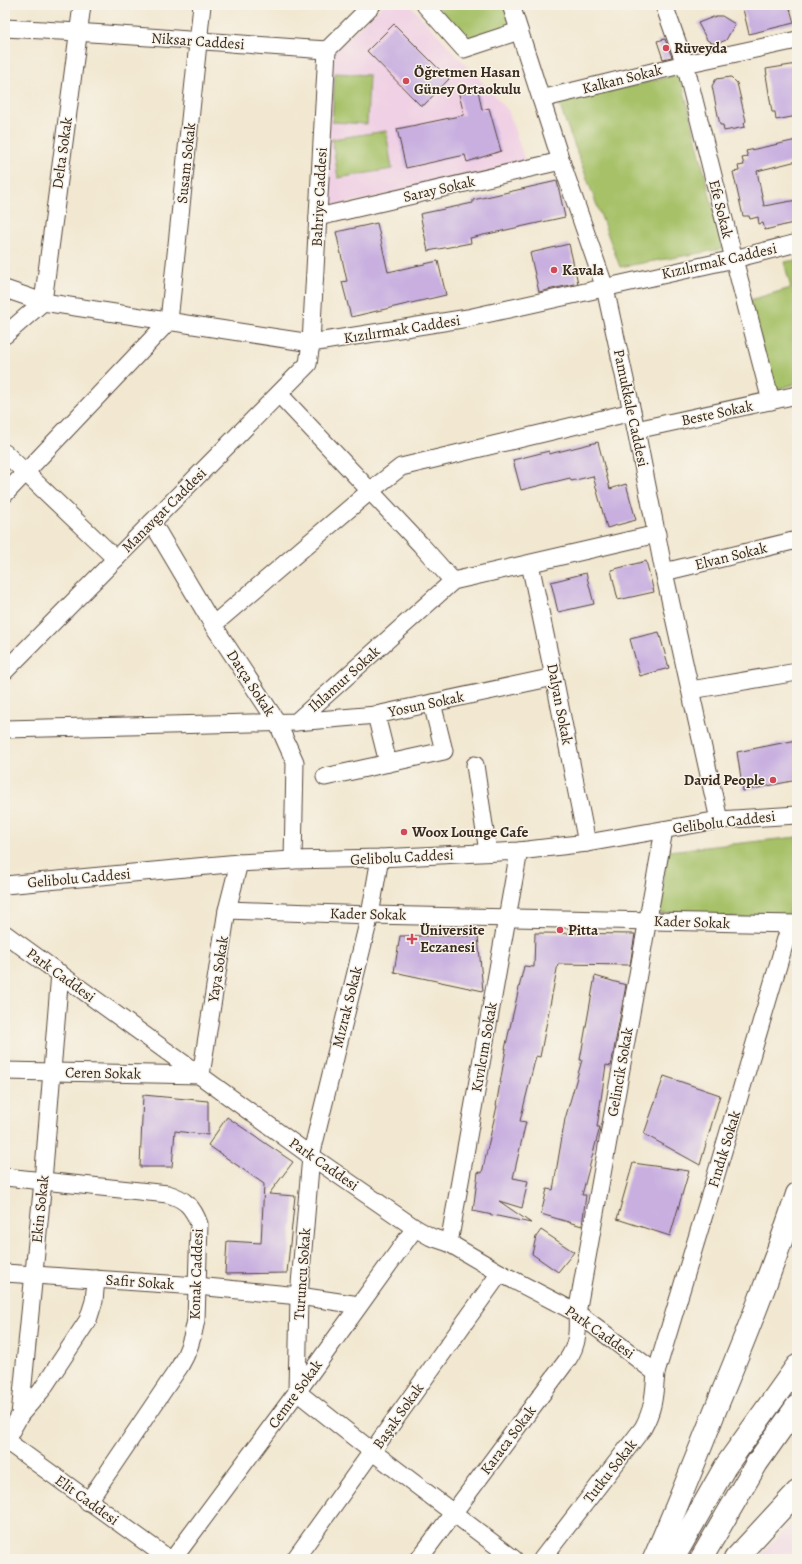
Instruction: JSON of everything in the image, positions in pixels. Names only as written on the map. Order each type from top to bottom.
[{"type":"highway","points":[[654,1559],[683,1493],[747,1334],[779,1251],[797,1194]]},
{"type":"highway","points":[[779,1251],[797,1221]]},
{"type":"highway","points":[[673,1559],[725,1467],[797,1366]]},
{"type":"highway","points":[[701,1559],[757,1464],[797,1406]]},
{"type":"highway","points":[[735,1559],[797,1492]]},
{"type":"street","name":"Delta Sokak","points":[[43,302],[82,5]]},
{"type":"street","name":"Susam Sokak","points":[[170,321],[202,5]]},
{"type":"street","points":[[327,50],[372,5]]},
{"type":"street","points":[[425,5],[464,49],[519,31]]},
{"type":"street","name":"Pamukkale Caddesi","points":[[511,5],[561,161],[605,288],[636,430],[664,572],[719,820]]},
{"type":"street","name":"Efe Sokak","points":[[664,5],[685,64],[771,401]]},
{"type":"street","name":"Niksar Caddesi","points":[[5,28],[79,31],[199,42],[327,50]]},
{"type":"street","name":"Kalkan Sokak","points":[[541,99],[685,64],[797,40]]},
{"type":"street","name":"Bahriye Caddesi","points":[[311,343],[327,50]]},
{"type":"street","name":"Saray Sokak","points":[[318,217],[561,161]]},
{"type":"street","name":"Kızılırmak Caddesi","points":[[5,289],[43,302],[311,343],[468,318],[734,259],[797,243]]},
{"type":"street","points":[[5,335],[43,302]]},
{"type":"street","points":[[5,494],[170,321]]},
{"type":"street","name":"Manavgat Caddesi","points":[[5,671],[308,364],[311,343]]},
{"type":"street","points":[[279,394],[453,581]]},
{"type":"street","name":"Beste Sokak","points":[[636,430],[797,395]]},
{"type":"street","points":[[213,625],[370,491],[401,467],[632,412]]},
{"type":"street","points":[[5,453],[27,472],[116,559]]},
{"type":"street","name":"Datça Sokak","points":[[152,522],[213,625],[277,722],[295,762],[293,860]]},
{"type":"street","name":"Ihlamur Sokak","points":[[5,729],[296,722],[453,581],[657,534]]},
{"type":"street","name":"Elvan Sokak","points":[[664,572],[797,540]]},
{"type":"street","name":"Dalyan Sokak","points":[[530,564],[587,843]]},
{"type":"street","points":[[691,690],[797,672]]},
{"type":"street","name":"Yosun Sokak","points":[[296,722],[376,715],[554,677]]},
{"type":"street","points":[[325,776],[444,751],[432,703]]},
{"type":"street","points":[[376,715],[388,763]]},
{"type":"street","points":[[475,765],[488,852]]},
{"type":"street","name":"Gelibolu Caddesi","points":[[5,885],[239,863],[519,851],[587,843],[719,820],[796,814]]},
{"type":"street","name":"Gelincik Sokak","points":[[577,1314],[664,830]]},
{"type":"street","name":"Kıvılcım Sokak","points":[[449,1243],[519,851]]},
{"type":"street","name":"Mızrak Sokak","points":[[311,1156],[370,915],[380,858]]},
{"type":"street","name":"Yaya Sokak","points":[[201,1075],[227,910],[239,863]]},
{"type":"street","name":"Kader Sokak","points":[[227,910],[370,915],[794,924]]},
{"type":"street","name":"Fındık Sokak","points":[[656,1373],[794,924]]},
{"type":"street","name":"Park Caddesi","points":[[5,934],[311,1156],[415,1228],[431,1237],[449,1243],[500,1273],[577,1314],[596,1326],[656,1373]]},
{"type":"street","name":"Ekin Sokak","points":[[5,1440],[20,1416],[43,1181],[60,973]]},
{"type":"street","name":"Ceren Sokak","points":[[5,1071],[201,1075]]},
{"type":"street","name":"Turuncu Sokak","points":[[297,1392],[299,1296],[311,1156]]},
{"type":"street","name":"Konak Caddesi","points":[[5,1177],[168,1194],[179,1197],[188,1204],[195,1214],[199,1224],[194,1335],[189,1350],[180,1366],[88,1502]]},
{"type":"street","name":"Cemre Sokak","points":[[173,1559],[297,1392],[358,1305],[415,1228]]},
{"type":"street","name":"Safir Sokak","points":[[5,1272],[197,1286],[299,1296],[358,1305]]},
{"type":"street","name":"Başak Sokak","points":[[295,1559],[500,1273]]},
{"type":"street","points":[[20,1416],[41,1391],[88,1320],[94,1301],[96,1279]]},
{"type":"street","name":"Karaca Sokak","points":[[419,1559],[574,1350],[578,1333],[577,1314]]},
{"type":"street","name":"Tutku Sokak","points":[[542,1559],[643,1428],[654,1401],[656,1373]]},
{"type":"street","points":[[297,1392],[514,1559]]},
{"type":"street","name":"Elit Caddesi","points":[[5,1440],[88,1502],[169,1559]]},
{"type":"shaded area","name":"Öğretmen Hasan Güney Ortaokulu","points":[[383,5],[410,5],[508,110],[526,164],[325,208],[333,52]]},
{"type":"shaded area","points":[[797,1517],[797,1559],[756,1559]]},
{"type":"green space","points":[[436,5],[505,5],[511,26],[468,39]]},
{"type":"green space","points":[[335,73],[369,75],[367,124],[332,122]]},
{"type":"green space","points":[[680,74],[723,249],[620,267],[559,104]]},
{"type":"green space","points":[[386,131],[392,169],[338,178],[332,139]]},
{"type":"green space","points":[[797,260],[797,383],[773,391],[750,300],[791,288],[784,262]]},
{"type":"green space","points":[[797,837],[797,881],[786,921],[657,913],[668,851]]},
{"type":"building","points":[[742,5],[789,5],[794,23],[749,34]]},
{"type":"building","points":[[716,16],[722,16],[735,24],[726,40],[719,43],[712,43],[707,40],[698,23]]},
{"type":"building","points":[[394,24],[449,79],[424,105],[420,105],[367,51]]},
{"type":"building","points":[[665,39],[672,57],[663,59],[657,41]]},
{"type":"building","points":[[797,64],[797,116],[776,120],[775,112],[772,112],[766,69]]},
{"type":"building","points":[[731,77],[737,83],[746,121],[744,123],[745,127],[724,131],[723,125],[720,125],[712,86],[716,79]]},
{"type":"building","points":[[478,90],[482,110],[489,108],[501,151],[467,162],[465,155],[406,168],[397,129],[464,115],[459,94]]},
{"type":"building","points":[[797,140],[797,161],[757,171],[764,206],[797,200],[797,222],[765,230],[763,223],[759,224],[758,217],[750,219],[749,216],[743,216],[733,172],[739,171],[738,166],[744,165],[742,158],[748,157],[746,151]]},
{"type":"building","points":[[557,181],[565,217],[470,238],[471,243],[428,251],[420,214],[473,203],[473,200]]},
{"type":"building","points":[[377,223],[388,272],[438,261],[446,295],[351,317],[342,282],[347,281],[336,232]]},
{"type":"building","name":"Kavala","points":[[569,244],[578,283],[539,292],[530,253]]},
{"type":"building","points":[[598,442],[610,489],[626,484],[636,520],[607,528],[593,476],[571,481],[570,478],[521,490],[513,460],[549,451],[549,454]]},
{"type":"building","points":[[646,561],[654,592],[618,600],[611,570]]},
{"type":"building","points":[[586,573],[594,604],[558,612],[551,582]]},
{"type":"building","points":[[659,632],[669,668],[640,676],[630,639]]},
{"type":"building","points":[[797,740],[797,780],[743,791],[737,752]]},
{"type":"building","points":[[535,933],[635,934],[630,965],[558,964],[540,1057],[536,1056],[520,1121],[526,1122],[513,1178],[528,1181],[522,1208],[499,1201],[531,1223],[473,1211],[478,1172],[482,1173],[497,1106],[505,1049],[524,966],[534,967]]},
{"type":"building","points":[[400,936],[478,936],[483,991],[394,972]]},
{"type":"building","points":[[595,976],[626,985],[611,1066],[606,1065],[597,1127],[600,1127],[582,1195],[586,1195],[582,1226],[541,1214],[547,1189],[553,1190],[565,1119],[582,1060],[580,1060]]},
{"type":"building","points":[[664,1076],[720,1095],[700,1165],[644,1134]]},
{"type":"building","points":[[143,1095],[208,1101],[208,1135],[175,1131],[172,1167],[140,1167]]},
{"type":"building","points":[[227,1117],[293,1162],[269,1194],[295,1196],[287,1273],[225,1274],[227,1241],[261,1243],[264,1184],[208,1145]]},
{"type":"building","points":[[633,1163],[689,1171],[670,1236],[617,1219]]},
{"type":"building","points":[[541,1230],[574,1252],[558,1272],[532,1254],[536,1237]]},
{"type":"place","name":"Rüveyda","points":[[666,48]]},
{"type":"place","name":"Öğretmen Hasan Güney Ortaokulu","points":[[406,81]]},
{"type":"place","name":"Kavala","points":[[554,270]]},
{"type":"place","name":"David People","points":[[773,780]]},
{"type":"place","name":"Woox Lounge Cafe","points":[[404,832]]},
{"type":"place","name":"Pitta","points":[[560,930]]},
{"type":"place","name":"Üniversite Eczanesi","points":[[412,939]]}]
